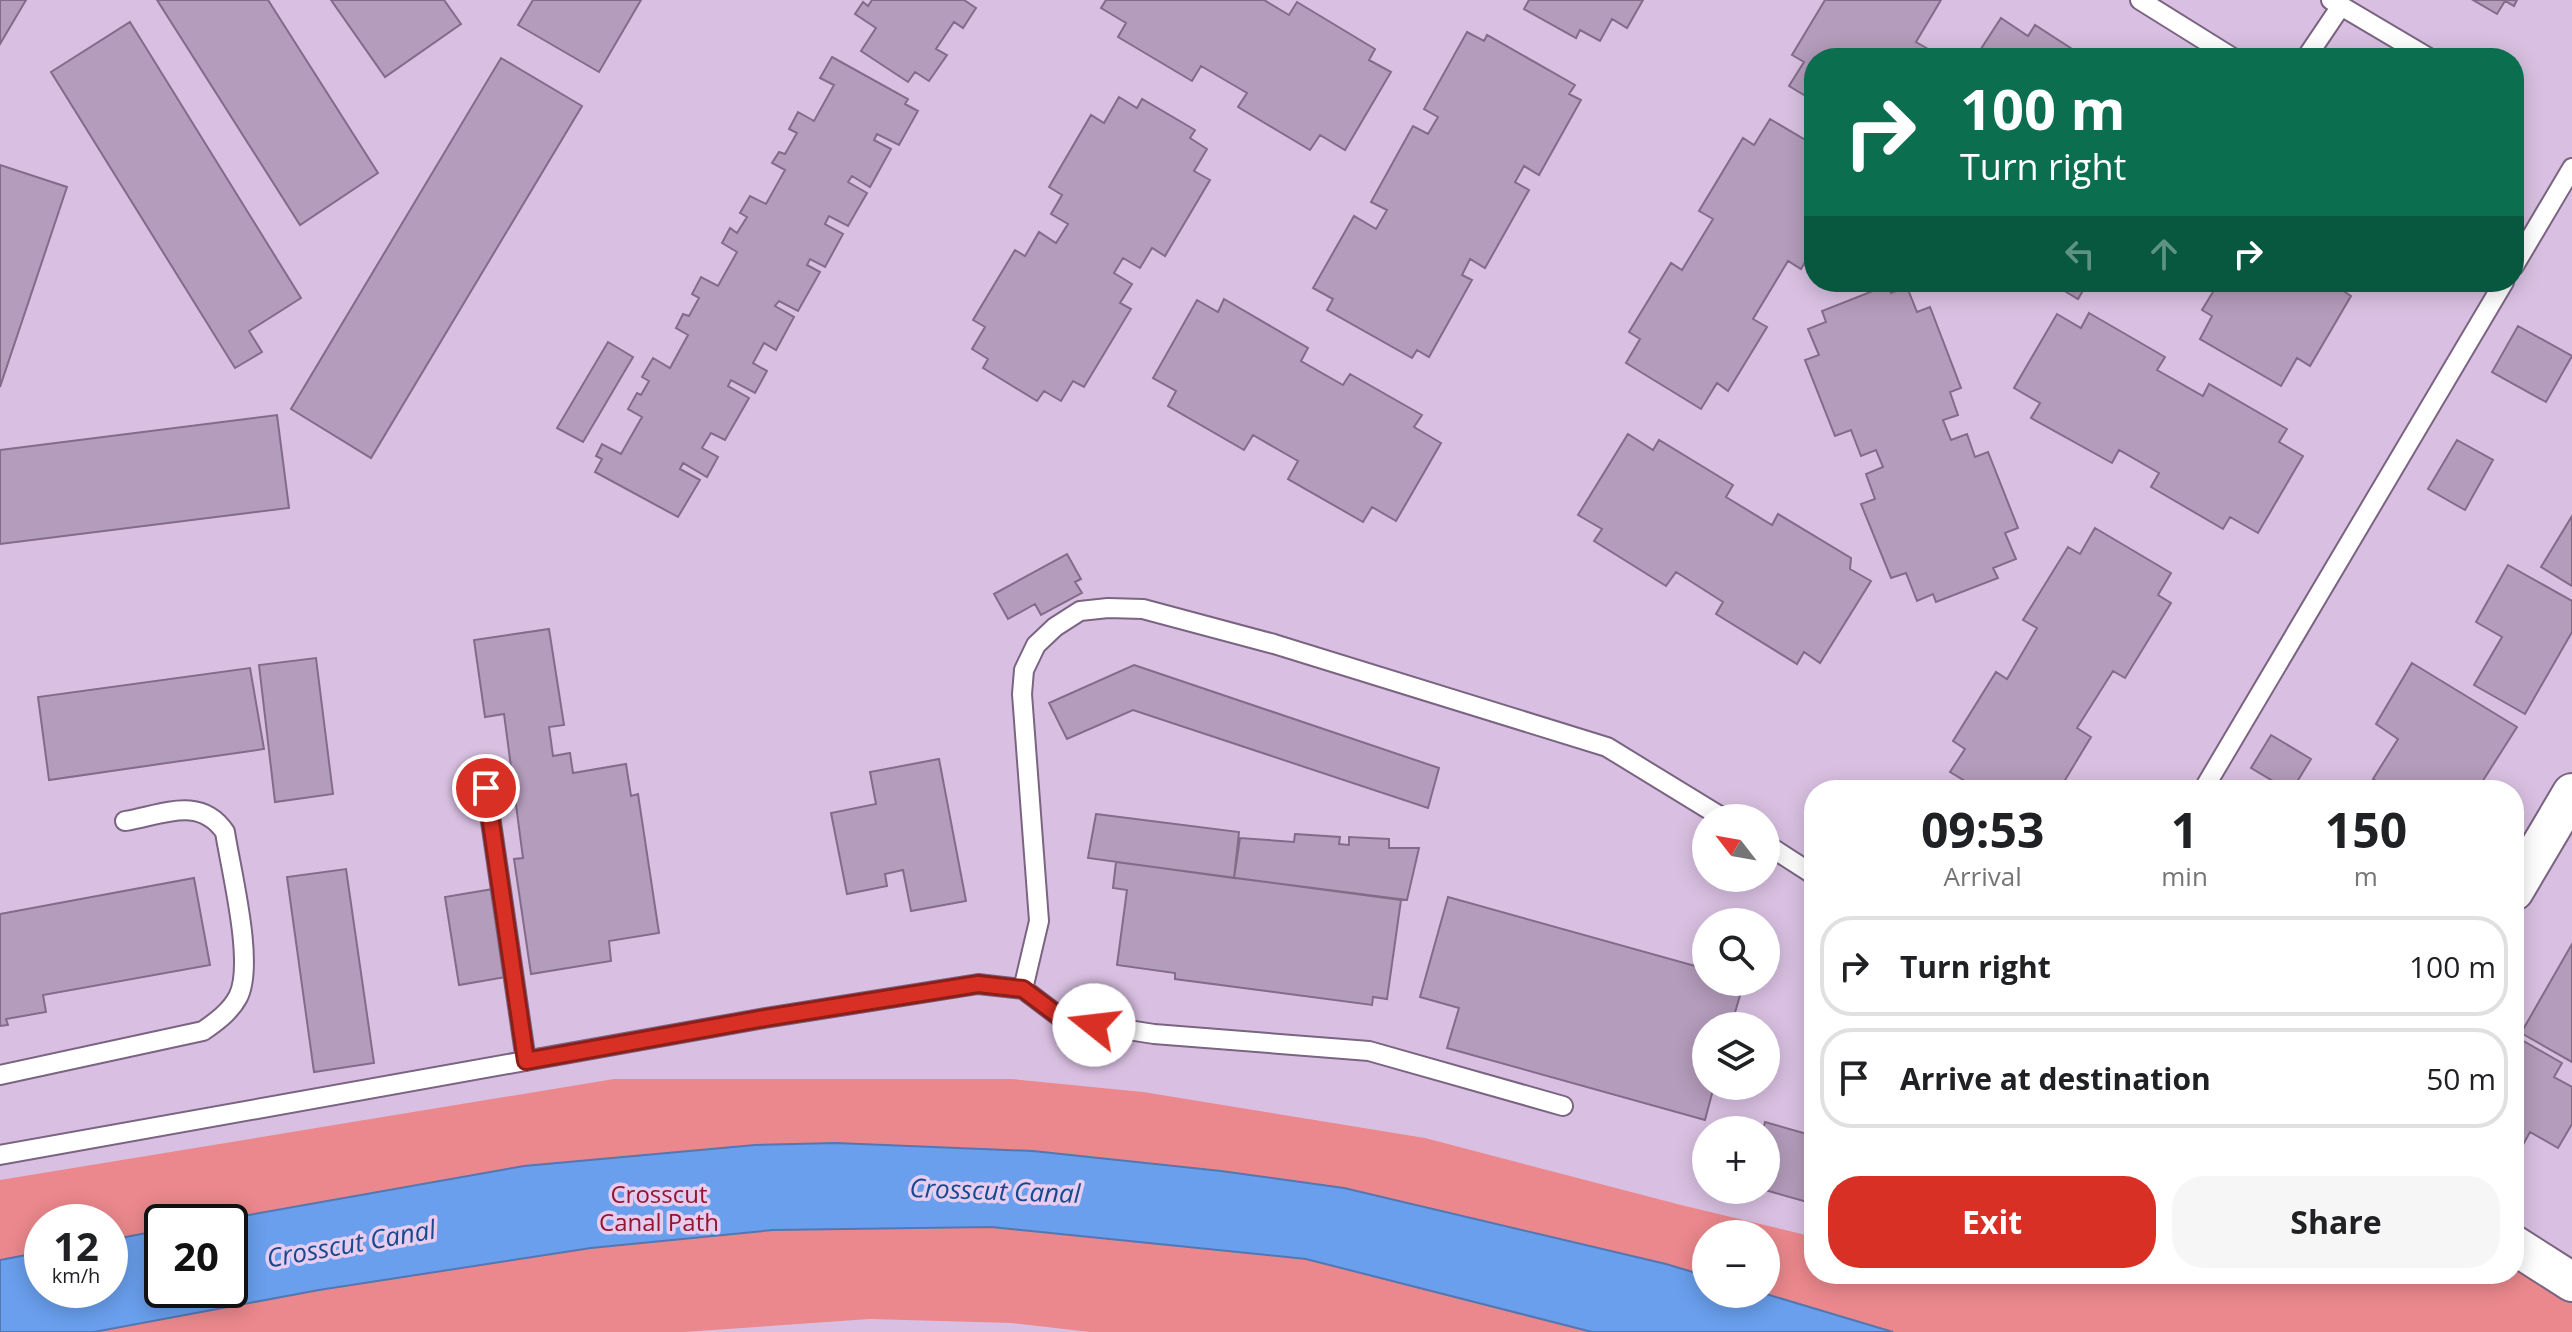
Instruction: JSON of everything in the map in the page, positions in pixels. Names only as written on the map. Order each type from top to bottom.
[{"type":"street","points":[[2524,874],[2572,793]]},
{"type":"street","points":[[2524,1251],[2572,1282]]},
{"type":"lane","points":[[2140,0],[2217,48]]},
{"type":"lane","points":[[2311,48],[2336,3],[2412,48]]},
{"type":"lane","points":[[2524,249],[2572,168]]},
{"type":"lane","points":[[2209,780],[2498,292]]},
{"type":"lane","points":[[1023,989],[1039,921],[1022,694],[1024,670],[1036,645],[1055,627],[1080,611],[1143,609],[1274,644],[1607,747],[1700,804]]},
{"type":"lane","points":[[486,788],[526,1061]]},
{"type":"lane","points":[[0,1075],[203,1031],[221,1019],[238,997],[245,974],[245,953],[225,832],[205,812],[193,809],[125,821]]},
{"type":"lane","points":[[1780,853],[1804,869]]},
{"type":"lane","points":[[0,1155],[765,1018],[978,984],[1023,989],[1064,1020],[1154,1034],[1369,1051],[1563,1106]]},
{"type":"green space","name":"Crosscut Canal Path","points":[[614,1079],[1012,1079],[1143,1092],[1425,1138],[1743,1220],[1692,1220],[1692,1308],[1780,1308],[1780,1229],[1804,1235],[1804,1284],[2524,1284],[2524,1251],[2572,1282],[2572,1332],[1090,1332],[1011,1323],[870,1319],[684,1332],[0,1332],[0,1180]]},
{"type":"water","name":"Crosscut Canal","points":[[836,1143],[1033,1151],[1344,1188],[1692,1272],[1692,1308],[1780,1308],[1780,1298],[1893,1332],[1592,1332],[1306,1259],[991,1227],[773,1230],[591,1248],[248,1303],[248,1215],[524,1166],[755,1145]]},
{"type":"water","points":[[144,1233],[144,1308],[223,1308],[94,1332],[0,1332],[0,1260],[24,1255],[24,1308],[128,1308],[128,1237]]},
{"type":"building","points":[[0,0],[26,0],[0,44]]},
{"type":"building","points":[[157,0],[268,0],[378,173],[300,225]]},
{"type":"building","points":[[331,0],[444,0],[461,24],[385,77]]},
{"type":"building","points":[[533,0],[641,0],[599,72],[518,25]]},
{"type":"building","points":[[872,0],[964,0],[976,8],[963,28],[954,22],[936,49],[947,55],[929,81],[915,72],[908,82],[861,51],[876,28],[855,14],[863,2],[868,6]]},
{"type":"building","points":[[1106,0],[1264,0],[1289,15],[1297,2],[1375,49],[1369,60],[1391,72],[1345,150],[1320,135],[1310,150],[1238,107],[1247,93],[1201,66],[1192,81],[1118,37],[1126,23],[1101,8]]},
{"type":"building","points":[[1529,0],[1643,0],[1627,28],[1612,19],[1600,41],[1580,30],[1576,38],[1524,9]]},
{"type":"building","points":[[1825,0],[1941,0],[1916,42],[1926,48],[1804,48],[1804,62],[1792,55]]},
{"type":"building","points":[[2473,0],[2517,0],[2514,6],[2505,1],[2497,14]]},
{"type":"building","points":[[2001,18],[2028,36],[2035,25],[2071,48],[1982,48]]},
{"type":"building","points":[[130,22],[301,298],[249,331],[262,352],[235,368],[51,72]]},
{"type":"building","points":[[1467,32],[1484,41],[1487,35],[1575,85],[1569,94],[1581,100],[1539,175],[1524,166],[1515,182],[1529,190],[1485,268],[1470,259],[1462,275],[1472,280],[1429,357],[1417,350],[1412,358],[1327,310],[1333,299],[1313,288],[1354,216],[1376,229],[1387,210],[1371,202],[1413,126],[1428,134],[1438,117],[1424,109]]},
{"type":"building","points":[[832,57],[908,99],[905,104],[918,111],[899,145],[877,134],[874,140],[891,149],[870,187],[852,176],[848,182],[867,193],[848,226],[829,216],[825,224],[843,234],[825,267],[810,259],[807,265],[820,272],[798,311],[779,301],[775,306],[794,317],[776,350],[764,343],[753,363],[767,371],[755,393],[731,380],[728,386],[749,398],[725,440],[711,433],[702,448],[718,457],[707,477],[683,463],[680,469],[700,480],[678,517],[595,472],[602,459],[596,456],[602,444],[621,454],[642,417],[628,409],[649,381],[642,377],[653,358],[670,368],[688,335],[676,328],[683,314],[689,316],[699,298],[692,294],[701,277],[718,286],[737,252],[722,243],[730,228],[737,233],[747,217],[740,213],[750,196],[766,204],[785,170],[772,163],[779,152],[785,154],[797,133],[789,129],[798,112],[814,121],[834,85],[820,78]]},
{"type":"building","points":[[501,58],[582,106],[371,458],[291,409]]},
{"type":"building","points":[[1804,62],[1804,95],[1789,86]]},
{"type":"building","points":[[1119,97],[1137,108],[1142,99],[1195,130],[1190,138],[1207,149],[1194,171],[1210,180],[1165,256],[1152,248],[1140,268],[1123,258],[1114,273],[1132,284],[1120,303],[1131,309],[1084,387],[1073,381],[1061,401],[1044,391],[1037,401],[983,368],[988,359],[972,349],[985,327],[973,320],[1015,250],[1025,256],[1039,232],[1056,243],[1068,224],[1051,214],[1062,195],[1049,187],[1091,115],[1104,123]]},
{"type":"building","points":[[1770,119],[1804,139],[1804,264],[1801,269],[1788,261],[1753,319],[1767,327],[1728,391],[1717,383],[1701,409],[1626,363],[1640,339],[1629,332],[1671,263],[1682,270],[1713,219],[1699,211],[1743,138],[1754,145]]},
{"type":"building","points":[[0,165],[67,187],[0,387]]},
{"type":"building","points":[[1870,292],[1909,292],[1917,312],[1930,307],[1961,388],[1950,392],[1958,415],[1943,420],[1951,440],[1967,434],[1975,457],[1988,452],[2018,528],[2005,533],[2016,559],[1993,568],[1998,578],[1936,602],[1933,594],[1917,601],[1906,573],[1891,578],[1861,504],[1875,499],[1866,474],[1883,467],[1876,450],[1861,456],[1851,430],[1835,436],[1805,360],[1819,355],[1808,329],[1826,322],[1822,311]]},
{"type":"building","points":[[2066,292],[2082,292],[2078,299]]},
{"type":"building","points":[[2213,292],[2345,292],[2351,296],[2310,366],[2297,358],[2281,386],[2200,339],[2212,316],[2202,310]]},
{"type":"building","points":[[1224,299],[1308,348],[1301,361],[1343,385],[1350,374],[1422,415],[1414,427],[1441,443],[1396,521],[1372,507],[1363,522],[1288,479],[1298,461],[1253,435],[1244,450],[1168,406],[1176,391],[1153,378],[1197,300],[1218,312]]},
{"type":"building","points":[[2089,313],[2165,357],[2157,370],[2203,396],[2209,384],[2287,429],[2279,442],[2303,456],[2258,533],[2230,517],[2223,529],[2151,487],[2159,473],[2119,450],[2112,463],[2031,418],[2040,403],[2014,388],[2057,314],[2081,328]]},
{"type":"building","points":[[2518,326],[2572,356],[2546,402],[2492,372]]},
{"type":"building","points":[[608,342],[633,357],[583,442],[557,428]]},
{"type":"building","points":[[277,415],[289,508],[0,544],[0,450]]},
{"type":"building","points":[[1628,434],[1653,450],[1659,440],[1733,485],[1726,497],[1772,525],[1778,514],[1851,558],[1850,569],[1871,581],[1820,663],[1804,652],[1797,664],[1716,614],[1723,602],[1676,572],[1666,586],[1594,541],[1602,529],[1578,515]]},
{"type":"building","points":[[2457,440],[2493,460],[2465,510],[2428,489]]},
{"type":"building","points":[[2572,516],[2572,586],[2541,567]]},
{"type":"building","points":[[2095,528],[2171,573],[2158,595],[2171,603],[2125,678],[2113,671],[2077,728],[2091,737],[2065,780],[1963,780],[1950,772],[1965,749],[1953,741],[1996,672],[2007,679],[2037,628],[2023,620],[2068,547],[2080,554]]},
{"type":"building","points":[[1067,554],[1081,579],[1075,582],[1082,593],[1041,615],[1035,604],[1008,619],[994,594]]},
{"type":"building","points":[[2508,565],[2572,601],[2572,632],[2525,714],[2474,685],[2502,637],[2476,622]]},
{"type":"building","points":[[549,629],[564,725],[549,727],[553,756],[570,753],[573,773],[626,764],[631,796],[638,794],[659,933],[609,941],[611,961],[531,974],[514,859],[523,858],[504,714],[485,717],[474,640]]},
{"type":"building","points":[[316,658],[333,794],[275,802],[259,665]]},
{"type":"building","points":[[2412,663],[2517,727],[2483,780],[2375,780],[2398,739],[2376,724]]},
{"type":"building","points":[[1134,665],[1439,768],[1428,808],[1133,710],[1067,739],[1049,703]]},
{"type":"building","points":[[250,668],[264,749],[49,780],[38,697]]},
{"type":"building","points":[[2271,735],[2311,759],[2298,780],[2271,780],[2251,768]]},
{"type":"building","points":[[939,759],[966,901],[911,911],[903,870],[885,874],[887,886],[847,894],[831,813],[876,804],[870,772]]},
{"type":"building","points":[[1096,814],[1239,832],[1234,878],[1088,858]]},
{"type":"building","points":[[1295,834],[1340,837],[1339,844],[1349,845],[1349,837],[1389,839],[1389,848],[1419,848],[1407,900],[1234,878],[1240,838],[1294,842]]},
{"type":"building","points":[[1116,862],[1401,900],[1387,999],[1373,997],[1372,1005],[1175,979],[1175,973],[1117,965],[1127,890],[1113,888]]},
{"type":"building","points":[[346,869],[374,1063],[314,1072],[287,877]]},
{"type":"building","points":[[194,878],[210,965],[43,995],[46,1012],[6,1019],[8,1025],[0,1026],[0,914]]},
{"type":"building","points":[[493,889],[506,977],[459,985],[445,897]]},
{"type":"building","points":[[1448,897],[1692,965],[1692,996],[1740,996],[1735,1012],[1692,1012],[1692,1100],[1710,1100],[1706,1116],[1692,1116],[1447,1048],[1459,1008],[1420,997]]},
{"type":"building","points":[[2572,944],[2572,1062],[2524,1035],[2524,1028]]},
{"type":"building","points":[[2524,1041],[2562,1063],[2554,1077],[2572,1087],[2572,1124],[2558,1148],[2530,1132],[2524,1143]]},
{"type":"building","points":[[1780,1126],[1804,1133],[1804,1201],[1780,1194]]},
{"type":"route","points":[[486,788],[526,1061],[978,984],[1023,989],[1064,1020],[1094,1025]]}]
